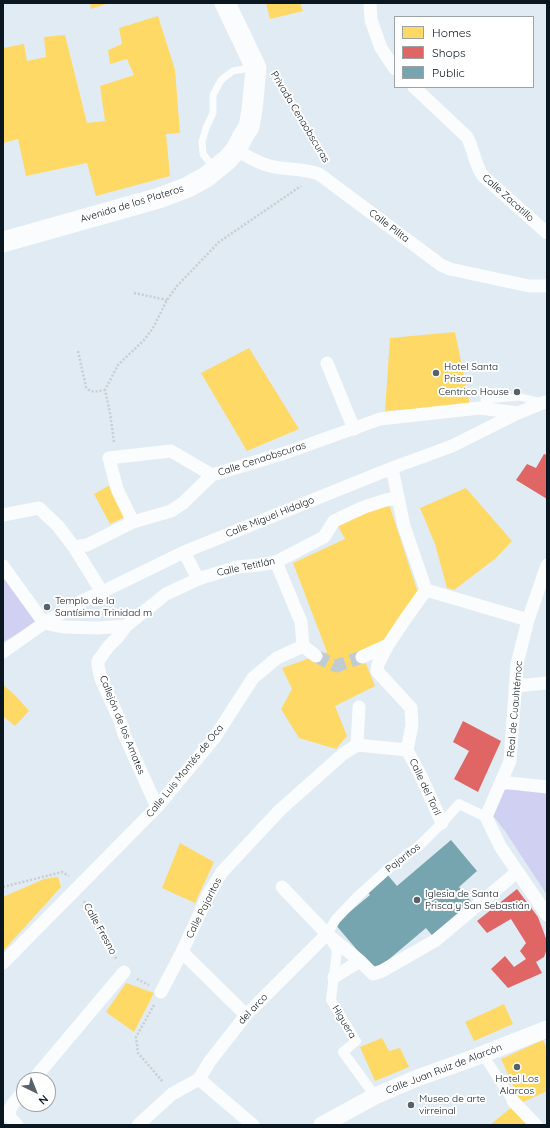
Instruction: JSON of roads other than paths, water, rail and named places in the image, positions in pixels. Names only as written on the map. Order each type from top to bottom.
[{"type":"main road","points":[[224,3],[256,68]]},
{"type":"main road","name":"Avenida de los Plateros","points":[[3,242],[159,198],[188,187],[206,177],[227,160],[236,150],[249,127],[256,68]]},
{"type":"street","points":[[370,3],[371,20],[381,48],[394,68]]},
{"type":"street","name":"Calle Zacatillo","points":[[415,88],[466,137],[470,143],[477,167],[483,176],[547,233]]},
{"type":"street","name":"Calle Pilita","points":[[236,150],[264,164],[309,170],[319,174],[441,265],[450,269],[529,286],[547,286]]},
{"type":"street","points":[[327,363],[354,428]]},
{"type":"street","name":"Calle Miguel Hidalgo","points":[[3,652],[44,623],[80,602],[184,552],[392,468],[452,446],[518,413],[546,402]]},
{"type":"street","name":"Calle Cenaobscuras","points":[[74,547],[87,546],[133,522],[171,512],[183,503],[212,475],[285,453],[380,419],[480,408],[518,413]]},
{"type":"street","points":[[133,522],[117,489],[109,458],[171,451],[212,475]]},
{"type":"street","points":[[392,468],[404,526],[426,590]]},
{"type":"street","name":"Calle Tetitlán","points":[[126,626],[166,594],[198,579],[237,567],[276,562],[324,537],[334,521],[364,507],[397,498]]},
{"type":"street","points":[[3,515],[39,508],[58,526],[74,547],[102,592]]},
{"type":"street","points":[[184,552],[198,579]]},
{"type":"street","points":[[276,562],[301,622],[303,646],[316,656]]},
{"type":"street","name":"Real de Cuauhtémoc","points":[[486,817],[501,782],[507,772],[510,761],[517,664],[528,620],[547,565]]},
{"type":"street","points":[[3,566],[44,623],[63,627],[126,626]]},
{"type":"street","points":[[426,590],[528,620]]},
{"type":"street","points":[[362,657],[388,645],[426,590]]},
{"type":"street","name":"Callejón de los Amates","points":[[126,626],[98,661],[98,666],[101,678],[120,721],[124,734],[157,807]]},
{"type":"street","name":"Calle del Toril","points":[[388,645],[378,664],[378,671],[410,708],[412,725],[407,750],[420,774],[442,823]]},
{"type":"street","name":"Calle Luis Montés de Oca","points":[[3,963],[157,807],[215,737],[253,678],[277,658],[303,646]]},
{"type":"street","points":[[515,686],[547,683]]},
{"type":"street","points":[[357,745],[359,708]]},
{"type":"street","name":"Calle del Toril","points":[[357,745],[407,750]]},
{"type":"street","name":"Calle Pajaritos","points":[[161,992],[182,952],[208,894],[222,872],[280,810],[343,754],[357,745]]},
{"type":"street","points":[[501,782],[547,787]]},
{"type":"street","name":"Pajaritos","points":[[327,934],[336,919],[358,896],[388,869],[420,845],[459,804],[486,817]]},
{"type":"street","points":[[486,817],[500,846],[547,915]]},
{"type":"street","points":[[282,887],[327,934],[360,961],[372,974],[382,971],[436,940],[517,872]]},
{"type":"street","name":"Higuera","points":[[327,934],[337,950],[331,1000],[356,1041],[344,1052],[375,1096]]},
{"type":"street","name":"del arco","points":[[138,1125],[172,1094],[199,1079],[210,1061],[246,1015],[327,934]]},
{"type":"street","points":[[182,952],[246,1015]]},
{"type":"street","points":[[334,977],[360,961]]},
{"type":"street","points":[[40,1072],[124,972]]},
{"type":"street","name":"Calle Juan Ruiz de Alarcón","points":[[322,1125],[375,1096],[417,1078],[469,1064],[547,1030]]},
{"type":"street","points":[[487,1061],[513,1100],[536,1125]]},
{"type":"street","points":[[199,1079],[253,1125]]},
{"type":"street","points":[[16,1101],[12,1106],[10,1116],[17,1125]]},
{"type":"lane","points":[[215,170],[204,154],[202,142],[206,128],[213,113],[213,95],[221,80],[233,72],[256,68]]},
{"type":"lane","points":[[484,400],[520,397],[546,402]]},
{"type":"tunnel","points":[[316,656],[336,666],[362,657]]},
{"type":"place","name":"Hotel Santa Prisca","points":[[436,373]]},
{"type":"place","name":"Centrico House","points":[[517,392]]},
{"type":"place","name":"Templo de la Santísima Trinidad m","points":[[47,607]]},
{"type":"place","name":"Iglesia de Santa Prisca y San Sebastián","points":[[417,900]]},
{"type":"place","name":"Hotel Los Alarcos","points":[[517,1067]]},
{"type":"place","name":"Museo de arte virreinal","points":[[411,1105]]}]
